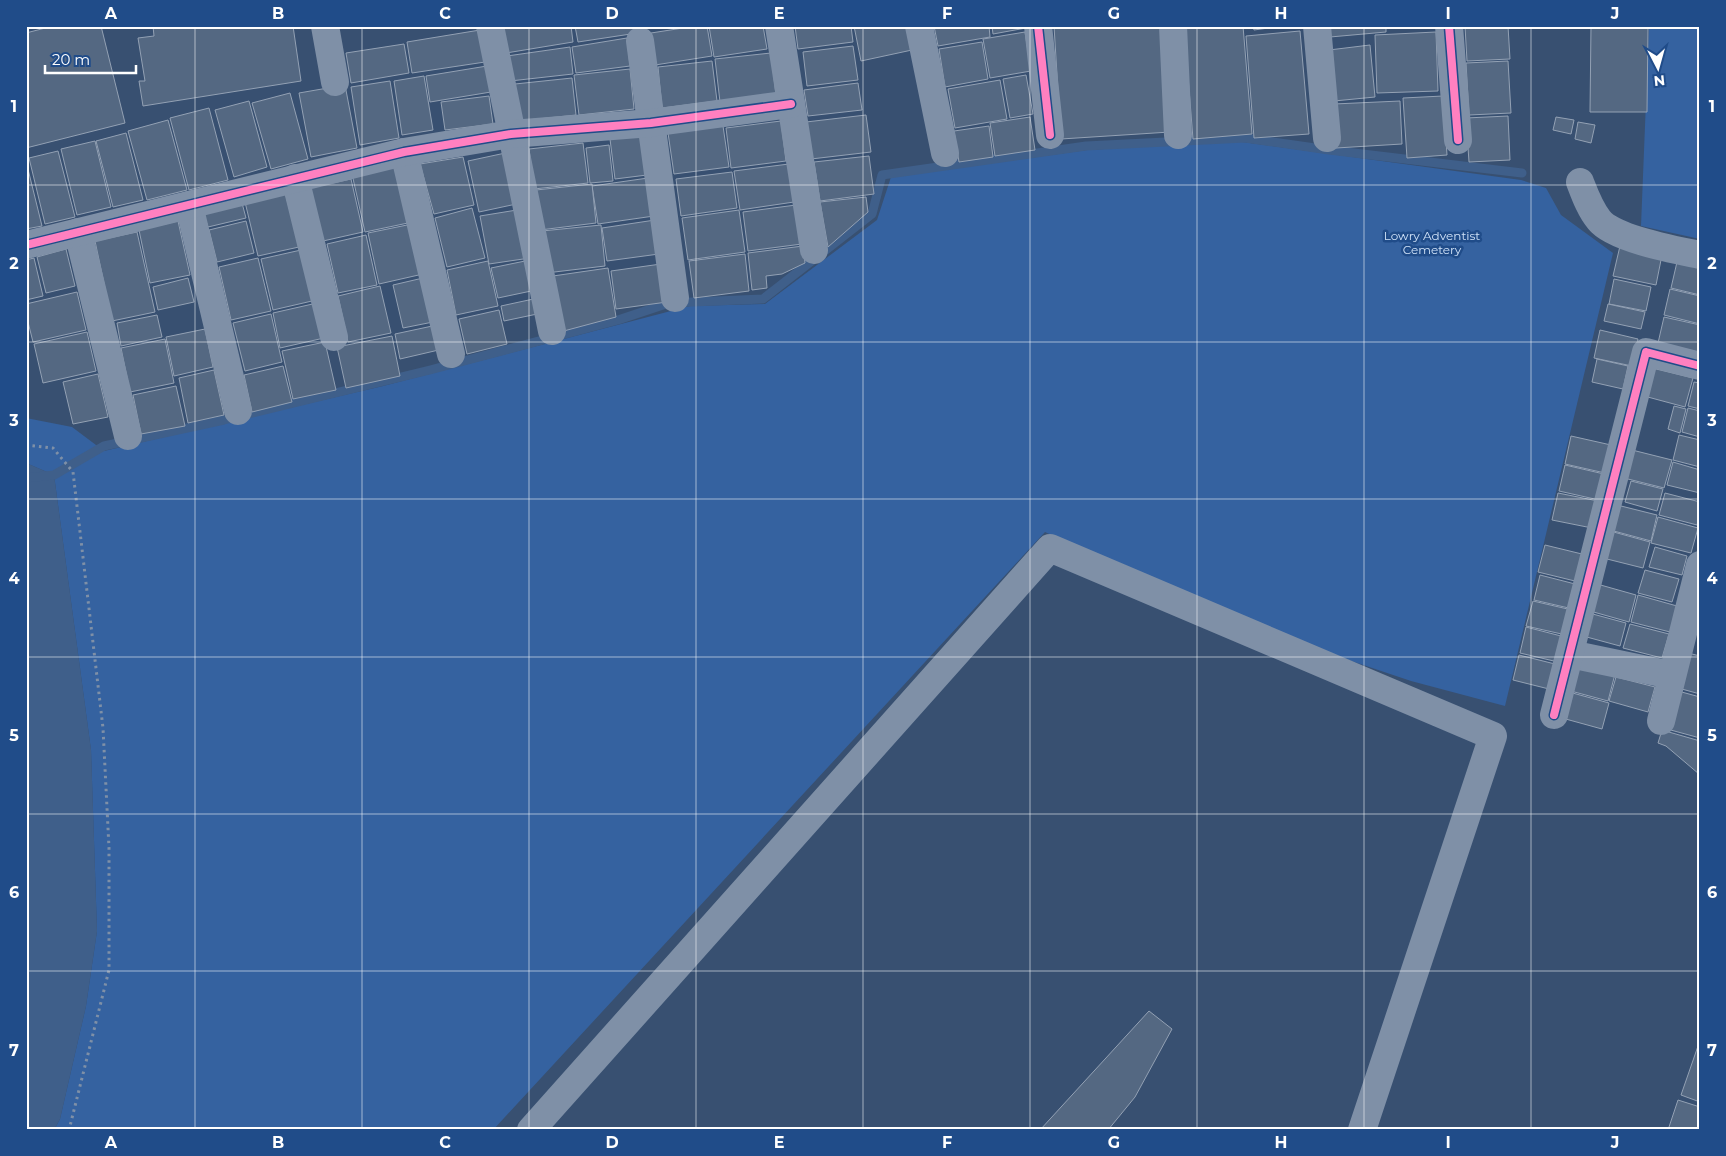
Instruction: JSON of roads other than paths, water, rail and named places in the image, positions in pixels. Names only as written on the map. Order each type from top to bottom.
[{"type":"street","points":[[325,26],[335,82]]},
{"type":"street","points":[[490,26],[552,332]]},
{"type":"street","points":[[779,26],[814,250]]},
{"type":"street","points":[[919,26],[945,153]]},
{"type":"street","points":[[1038,26],[1050,135]]},
{"type":"street","points":[[1173,26],[1178,135]]},
{"type":"street","points":[[1317,26],[1327,138]]},
{"type":"street","points":[[1450,26],[1458,140]]},
{"type":"street","points":[[640,41],[675,298]]},
{"type":"street","points":[[26,244],[404,152],[511,134],[651,123],[791,104]]},
{"type":"street","points":[[404,152],[451,354]]},
{"type":"street","points":[[296,178],[334,337]]},
{"type":"street","points":[[1580,182],[1588,202],[1600,222],[1622,236],[1700,254]]},
{"type":"street","points":[[189,205],[238,411]]},
{"type":"street","points":[[78,232],[128,436]]},
{"type":"street","points":[[1554,715],[1646,352],[1700,366]]},
{"type":"street","points":[[531,1130],[1050,548],[1493,736],[1362,1130]]},
{"type":"street","points":[[1661,721],[1671,675],[1690,647],[1700,565]]},
{"type":"street","points":[[1570,654],[1671,675]]},
{"type":"waterway","points":[[26,478],[54,475],[104,446],[224,420],[430,370],[618,320],[669,303],[763,299],[872,214],[882,175],[1086,146],[1245,138],[1522,173]]},
{"type":"park label","name":"Lowry Adventist Cemetery","points":[[1432,242]]}]
